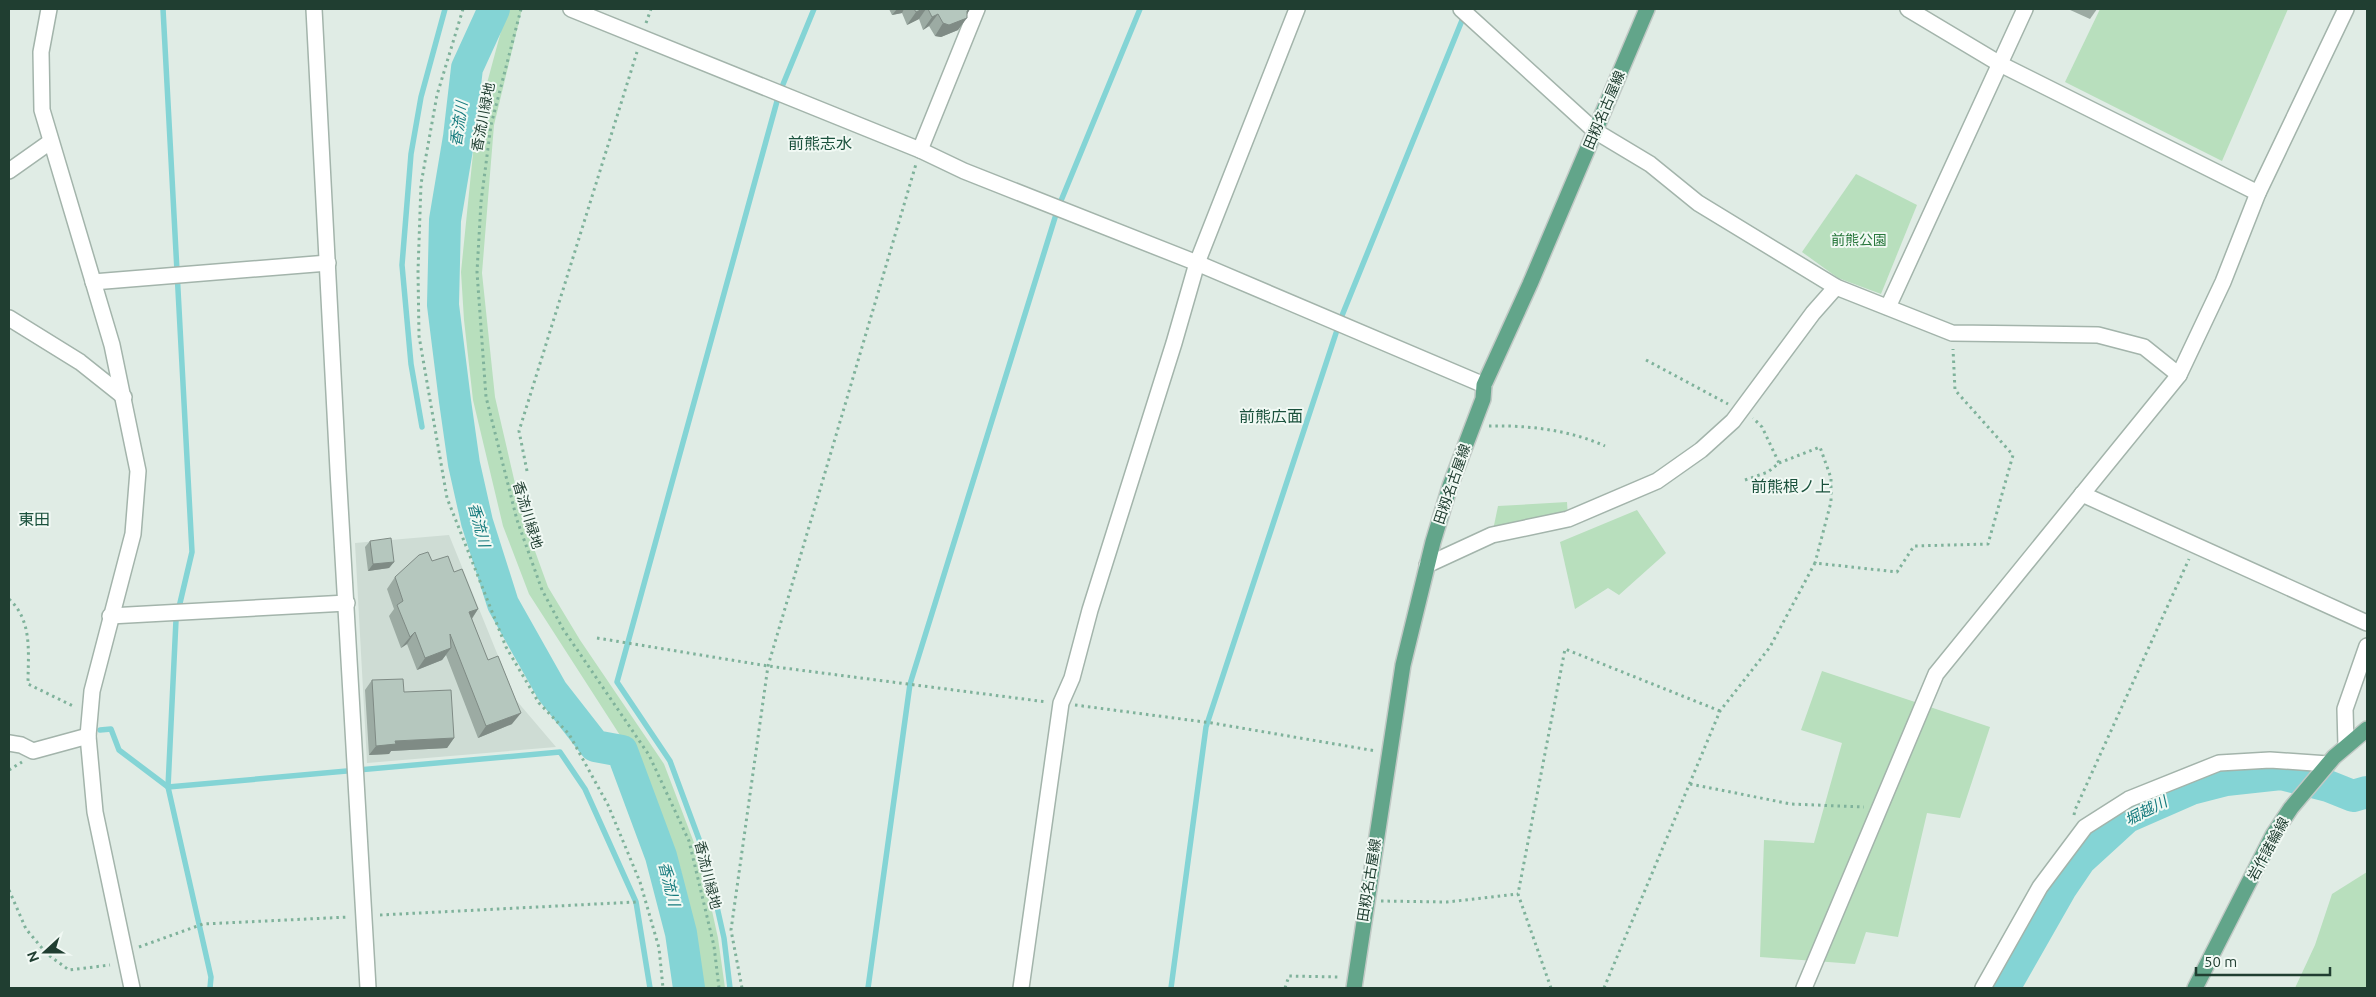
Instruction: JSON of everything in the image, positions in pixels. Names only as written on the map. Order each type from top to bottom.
[{"type":"main road","name":"田籾名古屋線","points":[[1354,983],[1365,901],[1403,665],[1427,565],[1450,486],[1483,399],[1484,385],[1648,9]]},
{"type":"main road","name":"岩作諸輪線","points":[[2195,988],[2273,835],[2291,808],[2324,768],[2346,746],[2367,729]]},
{"type":"street","points":[[49,9],[41,52],[42,110],[112,345],[138,471],[133,534],[119,593],[110,616],[92,691],[88,736],[95,812],[132,988]]},
{"type":"street","points":[[314,9],[368,988]]},
{"type":"street","points":[[571,9],[920,150],[964,171],[1197,263],[1484,385]]},
{"type":"street","points":[[920,150],[977,9]]},
{"type":"street","points":[[1021,988],[1061,703],[1072,678],[1092,601],[1174,343],[1197,263],[1297,9]]},
{"type":"street","points":[[1462,9],[1595,131],[1650,164],[1698,203],[1836,287],[1952,333],[2098,335],[2144,347],[2179,375]]},
{"type":"street","points":[[1908,9],[2000,64],[2258,193]]},
{"type":"street","points":[[1888,307],[2026,9]]},
{"type":"street","points":[[1804,988],[1936,674],[2179,375],[2222,282],[2258,193],[2346,9]]},
{"type":"street","points":[[9,172],[50,142]]},
{"type":"street","points":[[93,282],[328,263]]},
{"type":"street","points":[[1427,565],[1492,535],[1568,519],[1658,481],[1701,450],[1733,421],[1812,313],[1836,287]]},
{"type":"street","points":[[9,318],[80,362],[124,397]]},
{"type":"street","points":[[2082,494],[2194,547],[2367,623]]},
{"type":"street","points":[[110,616],[347,603]]},
{"type":"street","points":[[2346,746],[2345,709],[2367,646]]},
{"type":"street","points":[[9,743],[21,745],[33,752],[88,736]]},
{"type":"street","points":[[1983,988],[2040,887],[2085,827],[2129,799],[2219,764],[2270,760],[2324,768]]},
{"type":"path","points":[[463,9],[437,95],[421,184],[418,271],[419,336],[447,498],[506,647],[539,703],[568,734],[608,805],[640,882],[659,948],[663,988]]},
{"type":"path","name":"香流川緑地","points":[[521,9],[491,125],[481,202],[477,272],[486,397],[517,520],[542,590],[563,629],[649,755],[689,841],[714,946],[719,988]]},
{"type":"path","points":[[527,471],[519,431],[650,9]]},
{"type":"path","points":[[742,988],[731,930],[768,666],[920,150]]},
{"type":"path","points":[[1815,563],[1897,572],[1914,546],[1988,544],[2013,455],[1955,390],[1952,333]]},
{"type":"path","points":[[1471,427],[1507,426],[1582,435],[1605,446]]},
{"type":"path","points":[[1604,988],[1720,711],[1770,647],[1815,563],[1831,502],[1831,478],[1823,455],[1820,447],[1779,463]]},
{"type":"path","points":[[2075,840],[2074,810],[2194,547]]},
{"type":"path","points":[[9,599],[19,608],[28,631],[28,684],[72,704],[76,712]]},
{"type":"path","points":[[597,638],[768,666],[1212,723],[1390,754]]},
{"type":"path","points":[[1551,988],[1518,894],[1565,649],[1720,711]]},
{"type":"path","points":[[1690,784],[1791,804],[1880,808]]},
{"type":"path","points":[[9,890],[26,929],[47,954],[69,970],[108,966],[126,953],[202,924],[636,902]]},
{"type":"path","points":[[1365,901],[1447,902],[1518,894]]},
{"type":"path","points":[[1285,988],[1289,976],[1354,983]]},
{"type":"shaded area","points":[[449,535],[516,700],[556,747],[367,763],[355,543]]},
{"type":"green space","points":[[507,9],[522,9],[494,125],[482,273],[495,397],[523,518],[548,587],[580,640],[664,764],[701,861],[718,938],[725,988],[702,988],[696,941],[680,867],[643,771],[529,594],[503,526],[473,400],[461,272],[476,124]]},
{"type":"green space","points":[[2100,9],[2288,9],[2222,161],[2065,82]]},
{"type":"green space","name":"前熊公園","points":[[1856,174],[1917,205],[1881,294],[1838,278],[1802,252]]},
{"type":"green space","points":[[1567,502],[1568,519],[1492,535],[1498,506]]},
{"type":"green space","points":[[1637,510],[1666,553],[1619,595],[1608,588],[1575,609],[1560,542]]},
{"type":"green space","points":[[1822,671],[1990,727],[1960,818],[1927,813],[1898,937],[1866,932],[1855,964],[1760,957],[1764,840],[1814,843],[1842,743],[1801,730]]},
{"type":"green space","points":[[2367,872],[2367,988],[2295,988],[2315,945],[2332,894]]},
{"type":"building","points":[[928,9],[970,9],[967,11],[967,18],[949,25],[943,23],[938,14],[932,17]]},
{"type":"building","points":[[391,538],[394,562],[373,564],[370,541]]},
{"type":"building","points":[[428,552],[432,561],[448,556],[454,572],[462,569],[478,609],[469,612],[488,660],[498,656],[521,713],[486,726],[450,634],[451,648],[425,658],[415,632],[410,637],[397,605],[403,601],[395,577],[419,555]]},
{"type":"building","points":[[403,679],[404,692],[451,690],[454,738],[395,741],[396,744],[376,746],[372,680]]},
{"type":"waterway","points":[[163,9],[192,552],[176,620],[168,787],[211,977],[210,988]]},
{"type":"waterway","points":[[422,427],[411,364],[402,265],[411,154],[421,97],[445,9]]},
{"type":"waterway","name":"香流川","points":[[494,9],[467,68],[459,137],[445,220],[443,305],[464,464],[477,522],[503,604],[552,691],[595,746],[622,751],[661,856],[681,933],[689,988]]},
{"type":"waterway","points":[[730,988],[724,938],[706,858],[670,761],[617,682],[779,94],[814,9]]},
{"type":"waterway","points":[[868,988],[910,684],[1058,208],[1140,9]]},
{"type":"waterway","points":[[1171,988],[1206,727],[1341,318],[1465,13]]},
{"type":"waterway","points":[[100,730],[111,729],[119,750],[168,787],[560,752],[585,789],[636,902],[650,988]]},
{"type":"waterway","name":"堀越川","points":[[2004,988],[2061,888],[2080,860],[2127,817],[2191,789],[2226,780],[2281,774],[2328,786],[2353,796],[2367,792]]},
{"type":"district","name":"前熊志水","points":[[820,143]]},
{"type":"district","name":"前熊広面","points":[[1271,416]]},
{"type":"district","name":"前熊根ノ上","points":[[1791,486]]},
{"type":"district","name":"東田","points":[[34,519]]}]
